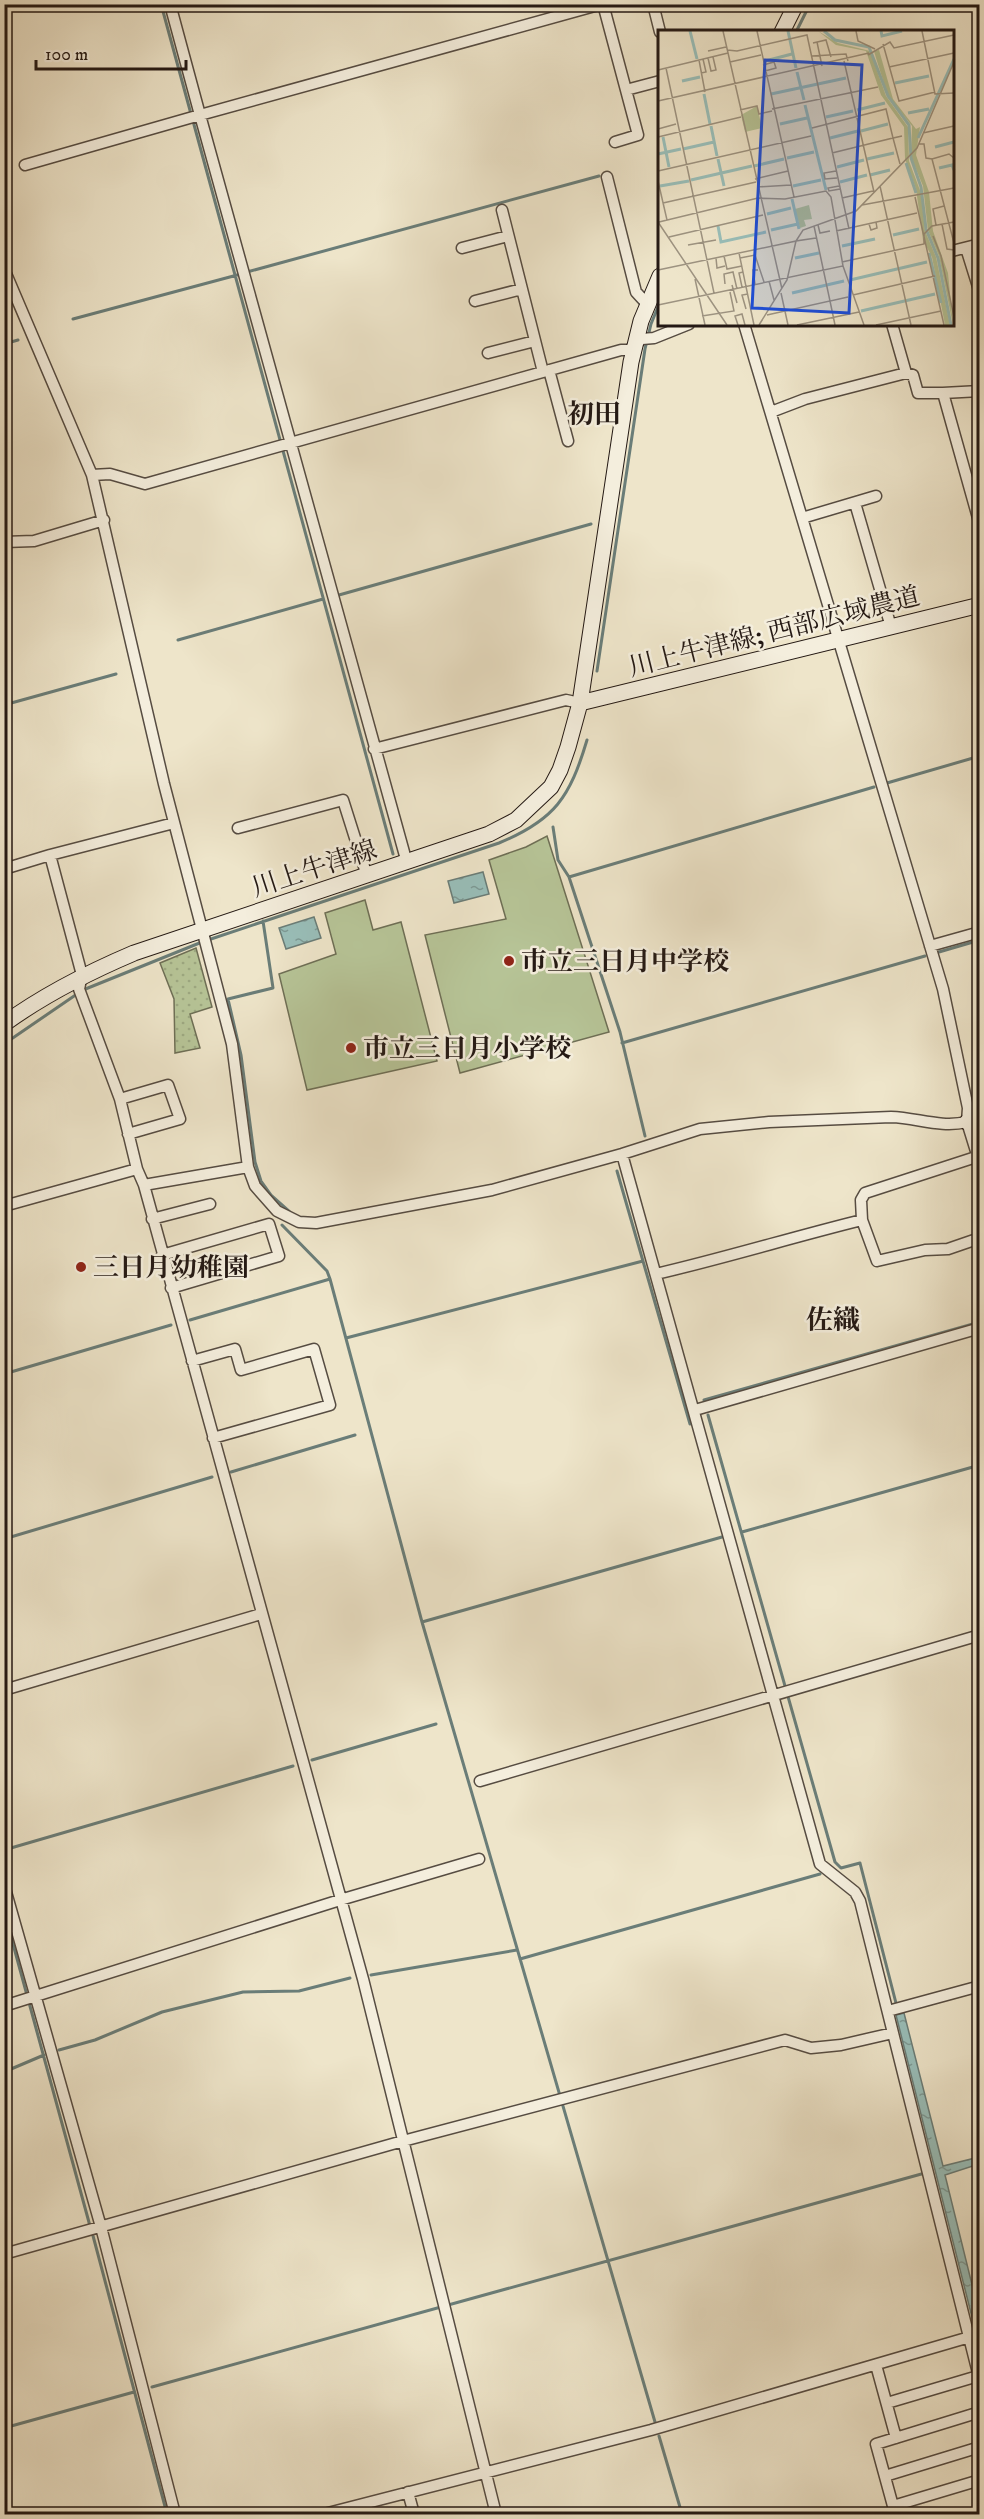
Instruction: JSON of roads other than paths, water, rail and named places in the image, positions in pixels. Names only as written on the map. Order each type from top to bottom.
[{"type":"main road","points":[[783,30],[796,4]]},
{"type":"main road","name":"川上牛津線","points":[[4,1024],[39,1000],[81,987],[367,876],[489,834],[516,820],[551,787],[560,770],[580,702],[638,341],[647,304],[658,280]]},
{"type":"main road","name":"川上牛津線; 西部広域農道","points":[[580,702],[980,605]]},
{"type":"street","points":[[171,4],[195,116],[244,273],[407,863]]},
{"type":"street","points":[[25,165],[602,4],[639,135],[615,141]]},
{"type":"street","points":[[653,4],[660,30]]},
{"type":"street","points":[[626,90],[658,82]]},
{"type":"street","points":[[607,177],[636,292],[647,304]]},
{"type":"street","points":[[502,210],[535,341],[568,441]]},
{"type":"street","points":[[462,248],[508,236]]},
{"type":"street","points":[[954,251],[980,244]]},
{"type":"street","points":[[966,248],[980,293]]},
{"type":"street","points":[[4,269],[93,475],[174,823],[232,1044],[248,1167],[255,1186],[277,1211],[291,1220],[309,1223],[492,1190],[622,1154],[685,1132],[734,1124],[891,1117],[910,1118],[936,1124],[973,1121]]},
{"type":"street","points":[[475,301],[522,289]]},
{"type":"street","points":[[745,326],[943,989],[968,1108],[973,1121],[978,1161],[865,1193],[861,1200],[862,1220],[877,1261],[925,1250],[948,1249],[980,1238]]},
{"type":"street","points":[[893,326],[906,373]]},
{"type":"street","points":[[93,475],[110,474],[138,484],[146,484],[621,350],[629,350],[638,341],[654,339],[674,327]]},
{"type":"street","points":[[488,353],[535,341]]},
{"type":"street","points":[[771,412],[805,399],[906,373],[913,375],[918,393],[980,391]]},
{"type":"street","points":[[943,393],[980,525]]},
{"type":"street","points":[[802,518],[876,496]]},
{"type":"street","points":[[855,502],[891,627]]},
{"type":"street","points":[[4,542],[34,541],[104,520]]},
{"type":"street","points":[[374,749],[566,700],[580,702]]},
{"type":"street","points":[[238,828],[343,800],[367,876]]},
{"type":"street","points":[[4,869],[174,823]]},
{"type":"street","points":[[50,855],[81,987],[99,1046],[120,1099],[137,1169],[144,1185],[363,1979],[496,2514]]},
{"type":"street","points":[[930,946],[980,932]]},
{"type":"street","points":[[120,1099],[168,1085],[180,1119],[128,1134]]},
{"type":"street","points":[[622,1154],[775,1695],[820,1864],[855,1892],[860,1901],[926,2167],[975,2336],[979,2378],[887,2403]]},
{"type":"street","points":[[144,1185],[248,1167]]},
{"type":"street","points":[[4,1206],[137,1169]]},
{"type":"street","points":[[152,1219],[210,1204]]},
{"type":"street","points":[[656,1274],[753,1251],[780,1241],[862,1220]]},
{"type":"street","points":[[162,1255],[269,1224],[279,1256],[171,1288]]},
{"type":"street","points":[[694,1410],[980,1328]]},
{"type":"street","points":[[192,1361],[235,1349],[241,1370],[314,1349],[330,1405],[213,1438]]},
{"type":"street","points":[[4,1690],[261,1614]]},
{"type":"street","points":[[480,1781],[980,1635]]},
{"type":"street","points":[[4,2006],[340,1900],[479,1859]]},
{"type":"street","points":[[4,1885],[30,1997],[101,2227],[175,2514]]},
{"type":"street","points":[[888,2011],[980,1986]]},
{"type":"street","points":[[4,2254],[403,2141],[785,2040],[811,2048],[841,2045],[893,2033]]},
{"type":"street","points":[[324,2514],[651,2430],[975,2336]]},
{"type":"street","points":[[876,2364],[896,2438]]},
{"type":"street","points":[[980,2412],[876,2444],[893,2506],[980,2480]]},
{"type":"street","points":[[885,2476],[980,2447]]},
{"type":"street","points":[[408,2492],[414,2514]]},
{"type":"water","points":[[483,872],[489,894],[454,903],[448,881]]},
{"type":"water","points":[[314,917],[321,938],[286,949],[279,928]]},
{"type":"water","points":[[904,2013],[943,2166],[979,2157],[979,2164],[945,2175],[979,2313],[979,2345],[896,2015]]},
{"type":"waterway","points":[[161,4],[191,114]]},
{"type":"waterway","points":[[797,30],[810,4]]},
{"type":"waterway","points":[[193,121],[393,854]]},
{"type":"waterway","points":[[247,272],[599,176]]},
{"type":"waterway","points":[[73,319],[241,274]]},
{"type":"waterway","points":[[597,671],[645,349],[658,307]]},
{"type":"waterway","points":[[4,344],[18,340]]},
{"type":"waterway","points":[[339,595],[591,524]]},
{"type":"waterway","points":[[178,640],[323,599]]},
{"type":"waterway","points":[[4,705],[116,674]]},
{"type":"waterway","points":[[208,940],[499,843],[518,834],[534,825],[558,804],[574,777],[587,740]]},
{"type":"waterway","points":[[887,783],[980,756]]},
{"type":"waterway","points":[[569,877],[874,787]]},
{"type":"waterway","points":[[553,827],[558,860],[569,877],[620,1032],[645,1136]]},
{"type":"waterway","points":[[263,921],[273,988],[228,999],[241,1055],[255,1162],[261,1181],[271,1195],[289,1211]]},
{"type":"waterway","points":[[939,952],[980,940]]},
{"type":"waterway","points":[[83,990],[202,942]]},
{"type":"waterway","points":[[622,1043],[925,956]]},
{"type":"waterway","points":[[4,1044],[77,994]]},
{"type":"waterway","points":[[617,1171],[690,1424]]},
{"type":"waterway","points":[[282,1225],[327,1271],[330,1279],[422,1622],[655,2422]]},
{"type":"waterway","points":[[346,1338],[643,1261]]},
{"type":"waterway","points":[[190,1320],[330,1279]]},
{"type":"waterway","points":[[704,1400],[980,1322]]},
{"type":"waterway","points":[[4,1374],[171,1325]]},
{"type":"waterway","points":[[708,1415],[835,1862],[841,1868],[860,1863],[897,2007]]},
{"type":"waterway","points":[[231,1472],[355,1435]]},
{"type":"waterway","points":[[742,1532],[980,1465]]},
{"type":"waterway","points":[[4,1539],[212,1477]]},
{"type":"waterway","points":[[422,1622],[722,1537]]},
{"type":"waterway","points":[[312,1760],[436,1724]]},
{"type":"waterway","points":[[4,1850],[293,1766]]},
{"type":"waterway","points":[[520,1959],[820,1874]]},
{"type":"waterway","points":[[4,1911],[90,2226]]},
{"type":"waterway","points":[[371,1975],[517,1950]]},
{"type":"waterway","points":[[59,2050],[95,2040],[162,2012],[243,1992],[299,1991],[350,1978]]},
{"type":"waterway","points":[[4,2072],[44,2055]]},
{"type":"waterway","points":[[152,2387],[925,2173]]},
{"type":"waterway","points":[[92,2232],[167,2514]]},
{"type":"waterway","points":[[4,2428],[134,2392]]},
{"type":"waterway","points":[[659,2436],[682,2514]]},
{"type":"place","name":"市立三日月中学校","points":[[509,961]]},
{"type":"place","name":"市立三日月小学校","points":[[351,1048]]},
{"type":"place","name":"三日月幼稚園","points":[[81,1267]]},
{"type":"district","name":"初田","points":[[594,414]]},
{"type":"district","name":"佐織","points":[[833,1320]]}]
